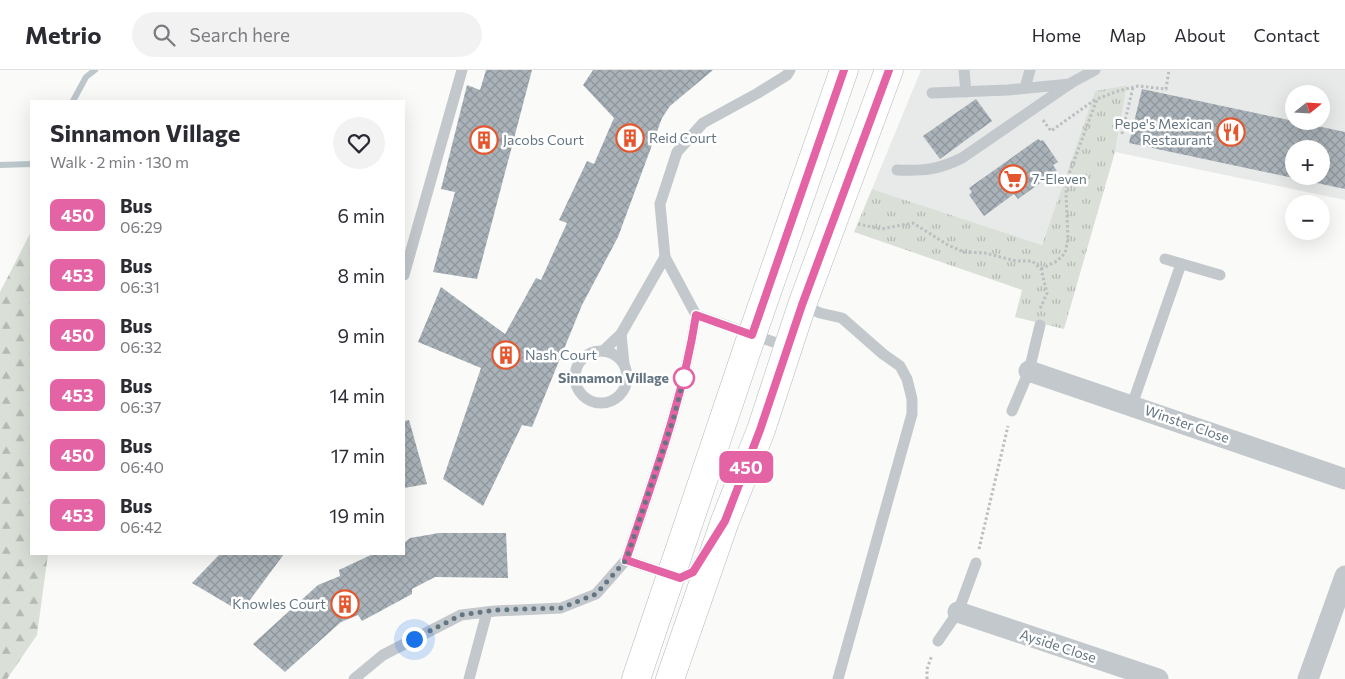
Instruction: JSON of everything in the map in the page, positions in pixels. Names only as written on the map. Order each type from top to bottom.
[{"type":"main road","points":[[636,679],[844,70]]},
{"type":"main road","points":[[670,679],[725,521],[760,430],[802,305],[889,70]]},
{"type":"street","name":"Winster Close","points":[[1029,371],[1345,479]]},
{"type":"street","points":[[1308,679],[1345,576]]},
{"type":"street","name":"Ayside Close","points":[[958,612],[1158,679]]},
{"type":"lane","points":[[405,271],[462,70]]},
{"type":"lane","points":[[357,678],[384,656],[461,615],[561,608],[596,594],[626,560],[673,420],[691,350],[696,315],[665,257],[660,204],[677,152],[702,123],[758,93],[787,75],[790,70]]},
{"type":"lane","points":[[964,70],[966,92]]},
{"type":"lane","points":[[1026,88],[1030,70]]},
{"type":"lane","points":[[897,170],[928,171],[946,166],[962,158],[1071,83],[1095,70]]},
{"type":"lane","points":[[932,93],[1026,88],[1071,83]]},
{"type":"lane","points":[[603,351],[621,334],[665,257]]},
{"type":"lane","points":[[1165,259],[1220,274]]},
{"type":"lane","points":[[1132,405],[1181,264]]},
{"type":"lane","points":[[802,305],[820,313],[842,318],[883,354],[900,366],[907,379],[912,399],[912,414],[838,679]]},
{"type":"lane","points":[[696,315],[788,348]]},
{"type":"lane","points":[[1012,411],[1029,371],[1040,325]]},
{"type":"lane","points":[[621,334],[627,380],[625,388],[620,394],[606,403],[590,401],[582,396],[574,379],[575,370],[579,362],[586,355],[594,351],[612,353],[624,364]]},
{"type":"lane","points":[[626,560],[680,578],[693,572],[725,521]]},
{"type":"lane","points":[[938,641],[958,612],[976,563]]},
{"type":"lane","points":[[469,679],[487,612]]},
{"type":"path","points":[[1035,108],[1051,131],[1097,99],[1138,86],[1166,89],[1169,70]]},
{"type":"path","points":[[1122,134],[1133,87]]},
{"type":"path","points":[[1041,269],[1057,261],[1066,252],[1068,239],[1066,193],[1068,177],[1097,99]]},
{"type":"path","points":[[852,222],[880,229],[913,222],[948,245],[964,252],[985,253],[1016,261],[1032,260],[1041,269],[1046,294],[1039,311],[1040,325]]},
{"type":"path","points":[[976,563],[1012,411]]},
{"type":"path","points":[[927,679],[927,669],[938,641]]},
{"type":"shaded area","points":[[921,70],[1345,70],[1345,200],[1330,197],[1330,195],[1321,195],[1115,152],[1127,85],[1095,91],[1042,245],[872,189]]},
{"type":"green space","points":[[1127,85],[1115,152],[1064,329],[1015,317],[1022,290],[854,232],[872,189],[1042,245],[1095,91]]},
{"type":"green space","points":[[30,234],[30,555],[48,555],[37,635],[7,679],[0,679],[0,292]]},
{"type":"building","name":"Jacobs Court","points":[[486,70],[532,70],[477,279],[433,272],[455,192],[441,189],[467,85],[480,90]]},
{"type":"building","name":"Nash Court","points":[[593,70],[713,70],[670,106],[662,118],[618,237],[582,305],[532,427],[522,425],[483,506],[443,479],[481,368],[418,342],[441,287],[505,334],[536,278],[541,280],[567,223],[559,220],[587,161],[594,164],[614,118],[583,85]]},
{"type":"building","points":[[1142,89],[1285,119],[1285,130],[1330,129],[1345,132],[1345,189],[1326,185],[1330,185],[1330,140],[1285,140],[1285,176],[1129,143]]},
{"type":"building","points":[[976,99],[992,121],[940,159],[923,136]]},
{"type":"building","name":"7-Eleven","points":[[1038,139],[1043,140],[1058,162],[1053,165],[1057,171],[1018,199],[1014,194],[984,216],[969,195],[972,192],[969,188]]},
{"type":"building","points":[[409,420],[427,484],[405,488],[405,421]]},
{"type":"building","name":"Knowles Court","points":[[439,533],[506,533],[508,578],[435,577],[412,589],[412,594],[362,621],[358,615],[341,622],[285,672],[253,644],[318,585],[340,576],[339,570],[371,555],[405,555],[405,542],[410,538]]},
{"type":"building","points":[[219,555],[283,555],[241,612],[192,583]]},
{"type":"waterway","points":[[74,100],[86,77],[95,70]]},
{"type":"waterway","points":[[0,165],[30,164]]},
{"type":"bus line","name":"450","points":[[844,70],[752,335],[696,315],[691,350],[673,420],[626,560],[680,578],[693,572],[725,521],[760,430],[844,188],[859,154],[889,70]]},
{"type":"place","name":"Pepe's Mexican Restaurant","points":[[1231,132]]},
{"type":"place","name":"Reid Court","points":[[630,138]]},
{"type":"place","name":"Jacobs Court","points":[[484,140]]},
{"type":"place","name":"7-Eleven","points":[[1013,179]]},
{"type":"place","name":"Nash Court","points":[[506,355]]},
{"type":"place","name":"Sinnamon Village","points":[[684,378]]},
{"type":"place","name":"Knowles Court","points":[[345,604]]},
{"type":"route","points":[[414,639],[461,615],[495,610],[561,608],[596,594],[626,560],[673,420],[684,378]]}]
